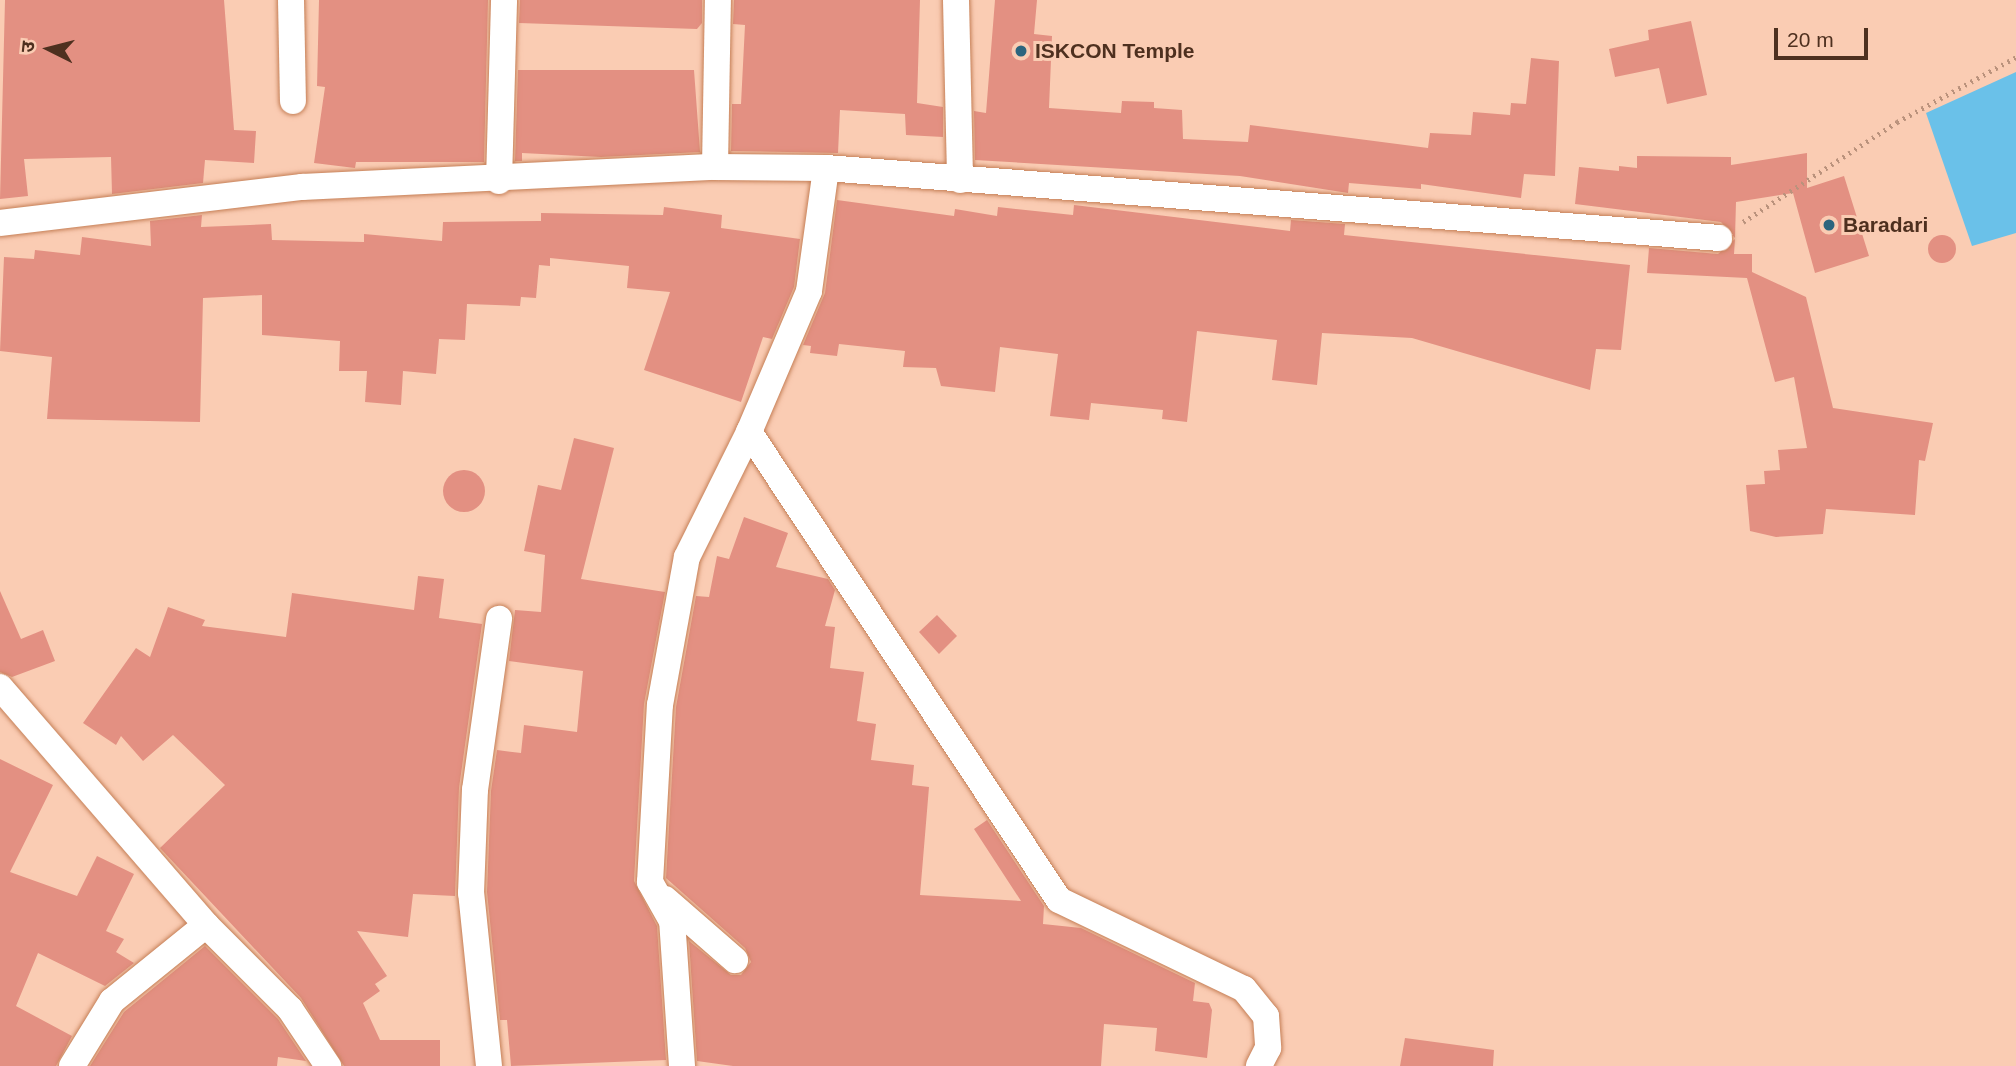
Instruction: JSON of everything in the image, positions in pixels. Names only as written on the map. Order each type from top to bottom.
[{"type":"street","points":[[291,0],[293,101]]},
{"type":"street","points":[[499,181],[503,0]]},
{"type":"street","points":[[715,167],[718,0]]},
{"type":"street","points":[[956,0],[960,180]]},
{"type":"street","points":[[0,223],[302,187],[499,181],[715,167],[826,168],[1719,238]]},
{"type":"street","points":[[682,1066],[672,922],[650,882],[660,705],[687,557],[749,432],[808,291],[826,168]]},
{"type":"street","points":[[749,432],[1059,900],[1244,989],[1266,1016],[1268,1048],[1259,1066]]},
{"type":"street","points":[[489,1066],[471,893],[475,790],[499,619]]},
{"type":"street","points":[[0,687],[206,925],[290,1009],[328,1066]]},
{"type":"street","points":[[650,882],[735,960]]},
{"type":"street","points":[[72,1066],[112,1002],[206,925]]},
{"type":"path","points":[[1719,238],[1897,122],[2016,57]]},
{"type":"water","points":[[2016,72],[2016,233],[1972,246],[1926,113]]},
{"type":"building","points":[[5,0],[224,0],[234,130],[256,131],[254,163],[205,160],[203,183],[112,194],[111,157],[24,159],[28,196],[0,199]]},
{"type":"building","points":[[319,0],[488,0],[484,162],[356,162],[355,168],[314,163],[325,87],[317,86]]},
{"type":"building","points":[[520,0],[702,0],[702,23],[697,29],[519,23]]},
{"type":"building","points":[[734,0],[920,0],[917,103],[943,107],[943,137],[906,135],[905,114],[840,110],[838,153],[731,151],[732,104],[741,104],[745,25],[733,24]]},
{"type":"building","points":[[995,0],[1037,0],[1034,34],[1052,36],[1049,108],[1121,113],[1122,101],[1154,102],[1154,108],[1182,110],[1183,139],[1248,142],[1250,125],[1428,148],[1430,133],[1471,135],[1473,112],[1510,115],[1511,103],[1526,104],[1531,58],[1559,61],[1555,176],[1524,174],[1521,198],[1421,184],[1421,189],[1349,183],[1348,193],[1240,176],[975,160],[974,111],[986,113]]},
{"type":"building","points":[[1691,21],[1707,95],[1667,104],[1659,68],[1615,77],[1609,49],[1649,40],[1648,30]]},
{"type":"building","points":[[518,70],[694,70],[700,152],[601,157],[522,153],[522,161],[515,161]]},
{"type":"building","points":[[1807,153],[1807,188],[1844,176],[1869,256],[1815,273],[1793,193],[1736,202],[1735,238],[1721,222],[1575,204],[1579,167],[1619,171],[1619,166],[1637,168],[1637,156],[1731,157],[1731,165]]},
{"type":"building","points":[[837,200],[954,216],[955,209],[997,216],[998,207],[1073,215],[1074,205],[1290,231],[1291,220],[1345,224],[1344,235],[1630,265],[1621,350],[1596,349],[1590,390],[1412,338],[1322,333],[1317,385],[1272,380],[1277,340],[1197,331],[1187,422],[1162,419],[1163,410],[1091,403],[1089,420],[1050,416],[1058,354],[1000,347],[995,392],[941,386],[936,368],[903,367],[905,351],[839,344],[837,356],[810,353],[811,346],[803,345],[825,293]]},
{"type":"building","points":[[664,207],[722,215],[721,228],[800,239],[794,287],[772,339],[763,337],[741,402],[644,370],[670,292],[627,288],[629,266],[550,258],[550,266],[539,265],[536,298],[521,297],[520,306],[467,304],[465,340],[439,339],[436,374],[403,371],[401,405],[365,402],[367,371],[339,371],[340,341],[262,335],[262,295],[203,298],[200,422],[47,419],[52,357],[0,351],[4,257],[34,259],[35,250],[80,255],[82,237],[151,246],[150,221],[202,215],[201,227],[271,224],[272,240],[364,242],[364,234],[442,241],[443,222],[541,221],[541,213],[663,215]]},
{"type":"building","points":[[1942,235],[1952,239],[1956,249],[1952,259],[1942,263],[1932,259],[1928,249],[1932,239]]},
{"type":"building","points":[[1735,239],[1734,254],[1752,254],[1752,272],[1806,297],[1833,408],[1933,423],[1925,461],[1919,460],[1915,515],[1826,509],[1823,534],[1776,537],[1750,531],[1746,485],[1765,484],[1764,471],[1780,470],[1778,450],[1807,448],[1794,377],[1775,382],[1747,278],[1647,273],[1649,248],[1718,254]]},
{"type":"building","points":[[574,438],[614,448],[581,579],[665,592],[644,704],[634,881],[657,926],[666,1060],[511,1066],[507,1020],[500,1020],[487,892],[491,791],[497,750],[521,753],[524,725],[577,732],[583,671],[509,661],[515,610],[541,612],[545,555],[524,551],[538,485],[561,490]]},
{"type":"building","points":[[464,470],[479,476],[485,491],[479,506],[464,512],[449,506],[443,491],[449,476]]},
{"type":"building","points":[[744,517],[788,533],[776,567],[828,579],[835,590],[825,626],[835,627],[830,668],[864,672],[857,721],[876,724],[871,760],[914,765],[912,785],[929,787],[920,895],[1021,901],[974,829],[987,820],[1044,906],[1043,924],[1081,928],[1195,983],[1193,1001],[1209,1003],[1212,1010],[1207,1058],[1155,1051],[1157,1028],[1104,1024],[1101,1066],[733,1066],[697,1061],[689,941],[731,975],[741,975],[751,962],[745,948],[666,878],[676,707],[696,596],[709,597],[717,556],[729,559]]},
{"type":"building","points":[[418,576],[444,579],[439,618],[482,624],[459,788],[455,896],[413,894],[408,937],[357,931],[387,976],[375,984],[380,991],[363,1003],[380,1040],[440,1040],[440,1066],[344,1066],[301,998],[160,848],[225,785],[173,735],[143,761],[121,736],[116,745],[83,723],[136,648],[150,657],[168,607],[205,620],[202,626],[286,637],[292,593],[414,610]]},
{"type":"building","points":[[0,591],[21,639],[43,630],[55,661],[12,677],[0,672]]},
{"type":"building","points":[[937,615],[957,636],[939,654],[919,632]]},
{"type":"building","points":[[0,759],[53,785],[10,872],[77,896],[97,856],[134,874],[106,931],[124,939],[116,952],[134,963],[105,986],[38,953],[16,1006],[72,1036],[56,1066],[0,1066]]},
{"type":"building","points":[[205,946],[278,1019],[306,1061],[278,1057],[277,1066],[90,1066],[124,1012]]},
{"type":"building","points":[[1405,1038],[1494,1050],[1493,1066],[1400,1066]]},
{"type":"place","name":"ISKCON Temple","points":[[1021,51]]},
{"type":"place","name":"Baradari","points":[[1829,225]]}]
